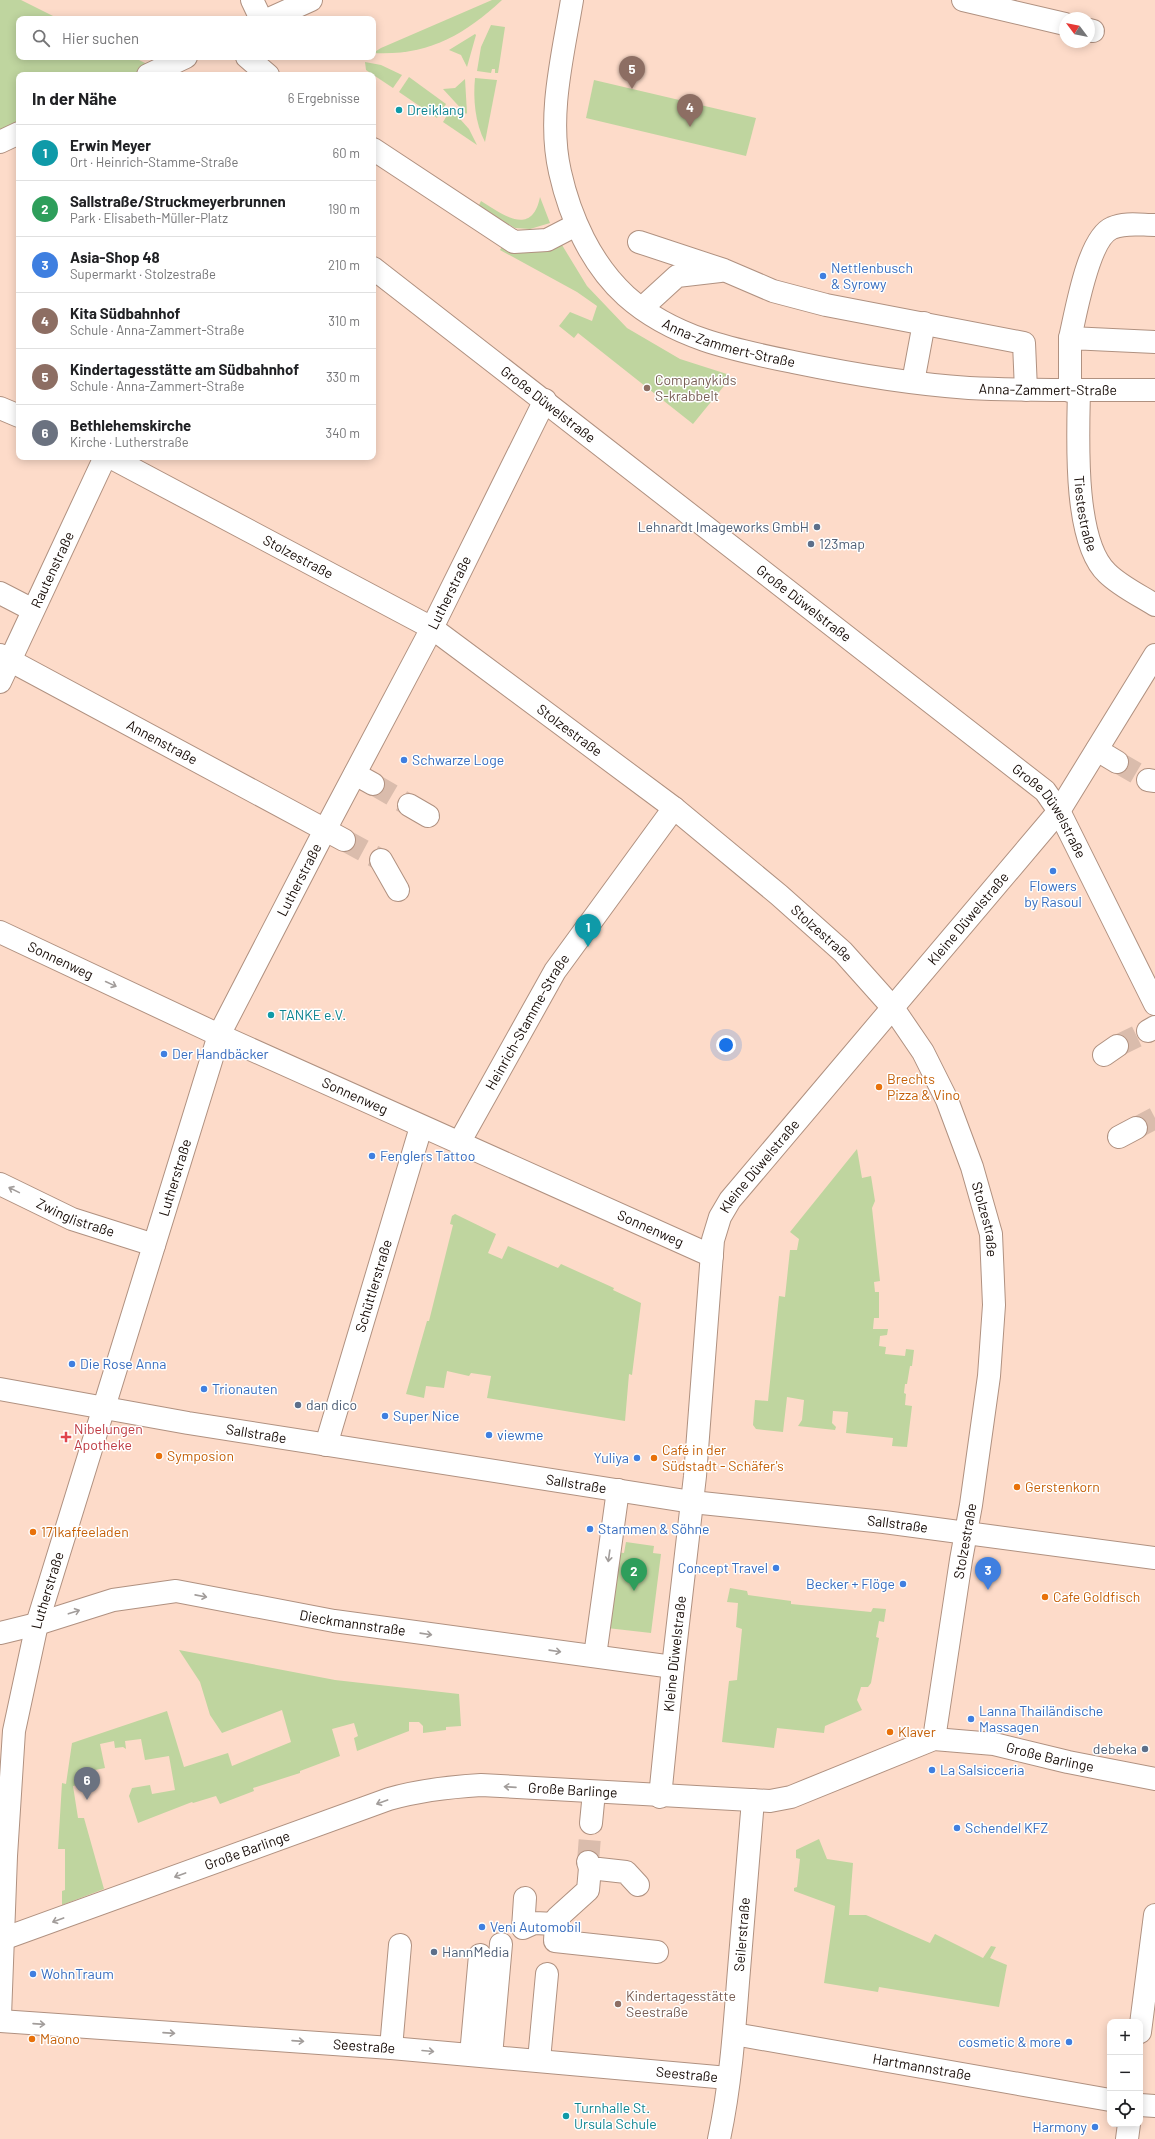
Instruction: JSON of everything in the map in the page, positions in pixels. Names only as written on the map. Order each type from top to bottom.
[{"type":"street","points":[[252,0],[260,16]]},
{"type":"street","points":[[276,16],[311,0]]},
{"type":"street","name":"Anna-Zammert-Straße","points":[[572,0],[557,94],[555,138],[559,171],[576,225],[609,278],[642,308],[687,335],[739,351],[827,369],[913,382],[967,388],[1074,391],[1155,390]]},
{"type":"street","points":[[963,0],[1059,23]]},
{"type":"street","points":[[158,72],[180,60]]},
{"type":"street","points":[[250,60],[264,72]]},
{"type":"street","points":[[0,142],[16,134]]},
{"type":"street","points":[[376,151],[514,242],[547,240],[576,225]]},
{"type":"street","name":"Tiestestraße","points":[[1155,225],[1123,225],[1111,228],[1103,234],[1087,267],[1070,338],[1082,513],[1087,540],[1094,557],[1106,573],[1155,605]]},
{"type":"street","points":[[639,242],[724,270],[773,291],[826,305],[1024,343],[1026,390]]},
{"type":"street","name":"Große Düwelstraße","points":[[376,270],[545,400],[1045,791],[1059,811],[1155,1004]]},
{"type":"street","points":[[642,308],[677,276],[724,270]]},
{"type":"street","points":[[913,382],[924,323]]},
{"type":"street","points":[[1070,338],[1155,342]]},
{"type":"street","name":"Lutherstraße","points":[[0,2016],[3,1856],[14,1731],[37,1624],[219,1036],[325,830],[364,779],[432,628],[545,400]]},
{"type":"street","points":[[0,408],[16,415]]},
{"type":"street","name":"Rautenstraße","points":[[0,682],[5,657],[34,610],[103,460]]},
{"type":"street","name":"Stolzestraße","points":[[116,460],[432,628],[674,808],[779,895],[843,952],[893,1008],[923,1052],[947,1100],[972,1168],[991,1234],[994,1305],[989,1376],[971,1506],[934,1739]]},
{"type":"street","points":[[0,593],[34,610]]},
{"type":"street","name":"Kleine Düwelstraße","points":[[660,1796],[692,1502],[713,1240],[720,1217],[730,1200],[1059,811],[1155,655]]},
{"type":"street","name":"Annenstraße","points":[[5,657],[344,840]]},
{"type":"street","points":[[1097,750],[1117,762]]},
{"type":"street","points":[[409,805],[428,816]]},
{"type":"street","name":"Heinrich-Stamme-Straße","points":[[459,1143],[555,971],[674,808]]},
{"type":"street","points":[[381,860],[398,890]]},
{"type":"street","name":"Sonnenweg","points":[[0,932],[219,1036],[712,1256]]},
{"type":"street","name":"Schüttlerstraße","points":[[326,1445],[421,1127]]},
{"type":"street","name":"Zwinglistraße","points":[[0,1184],[72,1219],[154,1245]]},
{"type":"street","name":"Sallstraße","points":[[0,1389],[326,1445],[692,1502],[884,1522],[1155,1558]]},
{"type":"street","points":[[595,1656],[618,1490]]},
{"type":"street","name":"Dieckmannstraße","points":[[0,1633],[37,1624],[112,1600],[176,1591],[334,1621],[673,1667]]},
{"type":"street","name":"Große Barlinge","points":[[2,1940],[389,1799],[440,1787],[481,1785],[770,1801],[790,1797],[934,1739],[994,1744],[1068,1762],[1155,1779]]},
{"type":"street","points":[[591,1823],[594,1792]]},
{"type":"street","name":"Seilerstraße","points":[[719,2139],[728,2098],[728,2078],[734,2034],[753,1800]]},
{"type":"street","points":[[638,1885],[626,1872],[589,1865],[588,1890],[557,1918],[555,1941],[657,1952]]},
{"type":"street","points":[[481,2055],[510,1933],[525,1898]]},
{"type":"street","points":[[1142,2019],[1155,1919]]},
{"type":"street","points":[[510,1933],[534,1923],[556,1924]]},
{"type":"street","points":[[391,2048],[400,1946]]},
{"type":"street","points":[[480,1955],[481,2055]]},
{"type":"street","points":[[539,2060],[547,1974]]},
{"type":"street","name":"Seestraße","points":[[0,2021],[481,2055],[728,2078]]},
{"type":"street","name":"Hartmannstraße","points":[[734,2034],[1107,2099]]},
{"type":"street","points":[[1143,2105],[1155,2106]]},
{"type":"street","points":[[1127,2139],[1128,2127]]},
{"type":"green space","points":[[0,0],[21,0],[53,16],[16,16],[16,60],[139,60],[159,70],[155,72],[16,72],[16,134],[0,142]]},
{"type":"green space","points":[[492,0],[502,0],[473,24],[443,41],[410,51],[376,53],[376,51]]},
{"type":"green space","points":[[491,25],[505,27],[498,73],[495,73],[495,69],[492,69],[491,73],[477,71],[481,47]]},
{"type":"green space","points":[[475,34],[476,35],[467,67],[461,55],[449,50]]},
{"type":"green space","points":[[365,62],[381,65],[402,75],[393,88],[376,77],[376,72],[369,72],[366,70]]},
{"type":"green space","points":[[409,77],[446,104],[437,118],[399,92]]},
{"type":"green space","points":[[475,78],[497,80],[485,142],[477,119],[474,94]]},
{"type":"green space","points":[[465,79],[466,114],[443,89],[455,88]]},
{"type":"green space","points":[[594,80],[756,118],[746,156],[586,118]]},
{"type":"green space","points":[[451,109],[469,129],[477,145],[443,122]]},
{"type":"green space","points":[[540,197],[550,223],[530,229],[515,228],[478,207],[481,201],[507,216],[524,220],[536,209]]},
{"type":"green space","points":[[503,245],[535,252],[562,245],[587,286],[627,328],[680,359],[730,375],[728,381],[693,424],[578,333],[574,338],[559,326],[570,312],[592,321],[597,306],[577,292],[500,250]]},
{"type":"green space","points":[[857,1149],[862,1178],[871,1176],[875,1201],[872,1208],[880,1281],[874,1282],[875,1292],[879,1292],[879,1318],[874,1318],[873,1329],[888,1329],[887,1335],[880,1336],[879,1346],[886,1347],[885,1354],[905,1356],[906,1349],[914,1350],[912,1366],[910,1366],[904,1393],[906,1394],[905,1405],[912,1406],[907,1447],[892,1446],[893,1438],[846,1433],[848,1412],[833,1411],[832,1423],[836,1427],[835,1430],[798,1426],[802,1420],[804,1400],[787,1397],[783,1432],[756,1429],[753,1425],[755,1400],[768,1401],[779,1296],[785,1297],[790,1250],[797,1250],[799,1239],[790,1232]]},
{"type":"green space","points":[[455,1214],[496,1234],[488,1253],[502,1259],[508,1246],[558,1268],[561,1264],[614,1288],[613,1290],[641,1303],[632,1375],[629,1374],[625,1421],[487,1398],[491,1376],[471,1373],[469,1376],[447,1371],[444,1388],[426,1386],[424,1398],[406,1394],[427,1321],[429,1321],[453,1225],[450,1224],[452,1216]]},
{"type":"green space","points":[[626,1542],[654,1546],[653,1553],[661,1554],[651,1633],[607,1628],[616,1552],[624,1553]]},
{"type":"green space","points":[[730,1588],[747,1591],[748,1595],[791,1601],[791,1604],[871,1612],[873,1608],[886,1609],[884,1622],[879,1621],[876,1637],[879,1638],[871,1683],[868,1687],[861,1687],[857,1700],[862,1710],[825,1726],[824,1733],[777,1728],[774,1748],[722,1742],[729,1681],[737,1680],[742,1629],[736,1627],[738,1603],[727,1602]]},
{"type":"green space","points":[[179,1650],[335,1680],[459,1694],[461,1726],[446,1727],[446,1730],[423,1733],[423,1726],[419,1722],[409,1722],[409,1731],[357,1751],[354,1738],[358,1736],[354,1723],[332,1729],[340,1756],[300,1771],[300,1773],[253,1788],[254,1791],[220,1804],[216,1796],[193,1803],[192,1802],[138,1823],[129,1796],[132,1788],[150,1785],[152,1794],[175,1790],[169,1756],[145,1760],[141,1739],[125,1741],[126,1749],[123,1747],[115,1748],[114,1741],[100,1744],[105,1768],[95,1770],[96,1773],[77,1775],[79,1785],[73,1786],[78,1818],[84,1818],[104,1889],[62,1905],[62,1891],[65,1890],[65,1849],[58,1849],[62,1783],[66,1784],[72,1743],[167,1711],[184,1767],[228,1753],[232,1766],[291,1742],[282,1710],[222,1733],[210,1715],[200,1682]]},
{"type":"green space","points":[[819,1839],[827,1859],[853,1863],[849,1915],[866,1915],[930,1943],[935,1934],[983,1958],[991,1946],[996,1947],[990,1958],[1007,1965],[999,2007],[879,1987],[878,1992],[824,1983],[835,1906],[794,1891],[794,1888],[797,1887],[800,1859],[796,1858],[796,1850]]},
{"type":"tunnel","points":[[1117,762],[1148,780]]},
{"type":"tunnel","points":[[373,784],[409,805]]},
{"type":"tunnel","points":[[344,840],[381,860]]},
{"type":"tunnel","points":[[1117,1046],[1148,1031]]},
{"type":"tunnel","points":[[1136,1128],[1155,1118]]},
{"type":"tunnel","points":[[588,1862],[591,1823]]},
{"type":"place","name":"Kindertagesstätte am Südbahnhof","points":[[632,89]]},
{"type":"place","name":"Dreiklang","points":[[399,110]]},
{"type":"place","name":"Kita Südbahnhof","points":[[690,127]]},
{"type":"place","name":"Nettlenbusch & Syrowy","points":[[823,276]]},
{"type":"place","name":"Companykids S-krabbelt","points":[[647,388]]},
{"type":"place","name":"Lehnardt Imageworks GmbH","points":[[817,527]]},
{"type":"place","name":"123map","points":[[811,544]]},
{"type":"place","name":"Schwarze Loge","points":[[404,760]]},
{"type":"place","name":"Flowers by Rasoul","points":[[1053,871]]},
{"type":"place","name":"Erwin Meyer","points":[[588,947]]},
{"type":"place","name":"TANKE e.V.","points":[[271,1015]]},
{"type":"place","name":"Der Handbäcker","points":[[164,1054]]},
{"type":"place","name":"Brechts Pizza & Vino","points":[[879,1087]]},
{"type":"place","name":"Fenglers Tattoo","points":[[372,1156]]},
{"type":"place","name":"Die Rose Anna","points":[[72,1364]]},
{"type":"place","name":"Trionauten","points":[[204,1389]]},
{"type":"place","name":"dan dico","points":[[298,1405]]},
{"type":"place","name":"Super Nice","points":[[385,1416]]},
{"type":"place","name":"viewme","points":[[489,1435]]},
{"type":"place","name":"Nibelungen Apotheke","points":[[66,1437]]},
{"type":"place","name":"Symposion","points":[[159,1456]]},
{"type":"place","name":"Yuliya","points":[[637,1458]]},
{"type":"place","name":"Café in der Südstadt - Schäfer's","points":[[654,1458]]},
{"type":"place","name":"Gerstenkorn","points":[[1017,1487]]},
{"type":"place","name":"Stammen & Söhne","points":[[590,1529]]},
{"type":"place","name":"171kaffeeladen","points":[[33,1532]]},
{"type":"place","name":"Concept Travel","points":[[776,1568]]},
{"type":"place","name":"Becker + Flöge","points":[[903,1584]]},
{"type":"place","name":"Asia-Shop 48","points":[[988,1590]]},
{"type":"place","name":"Sallstraße/Struckmeyerbrunnen","points":[[634,1591]]},
{"type":"place","name":"Cafe Goldfisch","points":[[1045,1597]]},
{"type":"place","name":"Lanna Thailändische Massagen","points":[[971,1719]]},
{"type":"place","name":"Klaver","points":[[890,1732]]},
{"type":"place","name":"debeka","points":[[1145,1749]]},
{"type":"place","name":"La Salsicceria","points":[[932,1770]]},
{"type":"place","name":"Bethlehemskirche","points":[[87,1800]]},
{"type":"place","name":"Schendel KFZ","points":[[957,1828]]},
{"type":"place","name":"Veni Automobil","points":[[482,1927]]},
{"type":"place","name":"HannMedia","points":[[434,1952]]},
{"type":"place","name":"WohnTraum","points":[[33,1974]]},
{"type":"place","name":"Kindertagesstätte Seestraße","points":[[618,2004]]},
{"type":"place","name":"Maono","points":[[32,2039]]},
{"type":"place","name":"cosmetic & more","points":[[1069,2042]]},
{"type":"place","name":"Turnhalle St. Ursula Schule","points":[[566,2116]]},
{"type":"place","name":"Harmony","points":[[1095,2127]]}]
